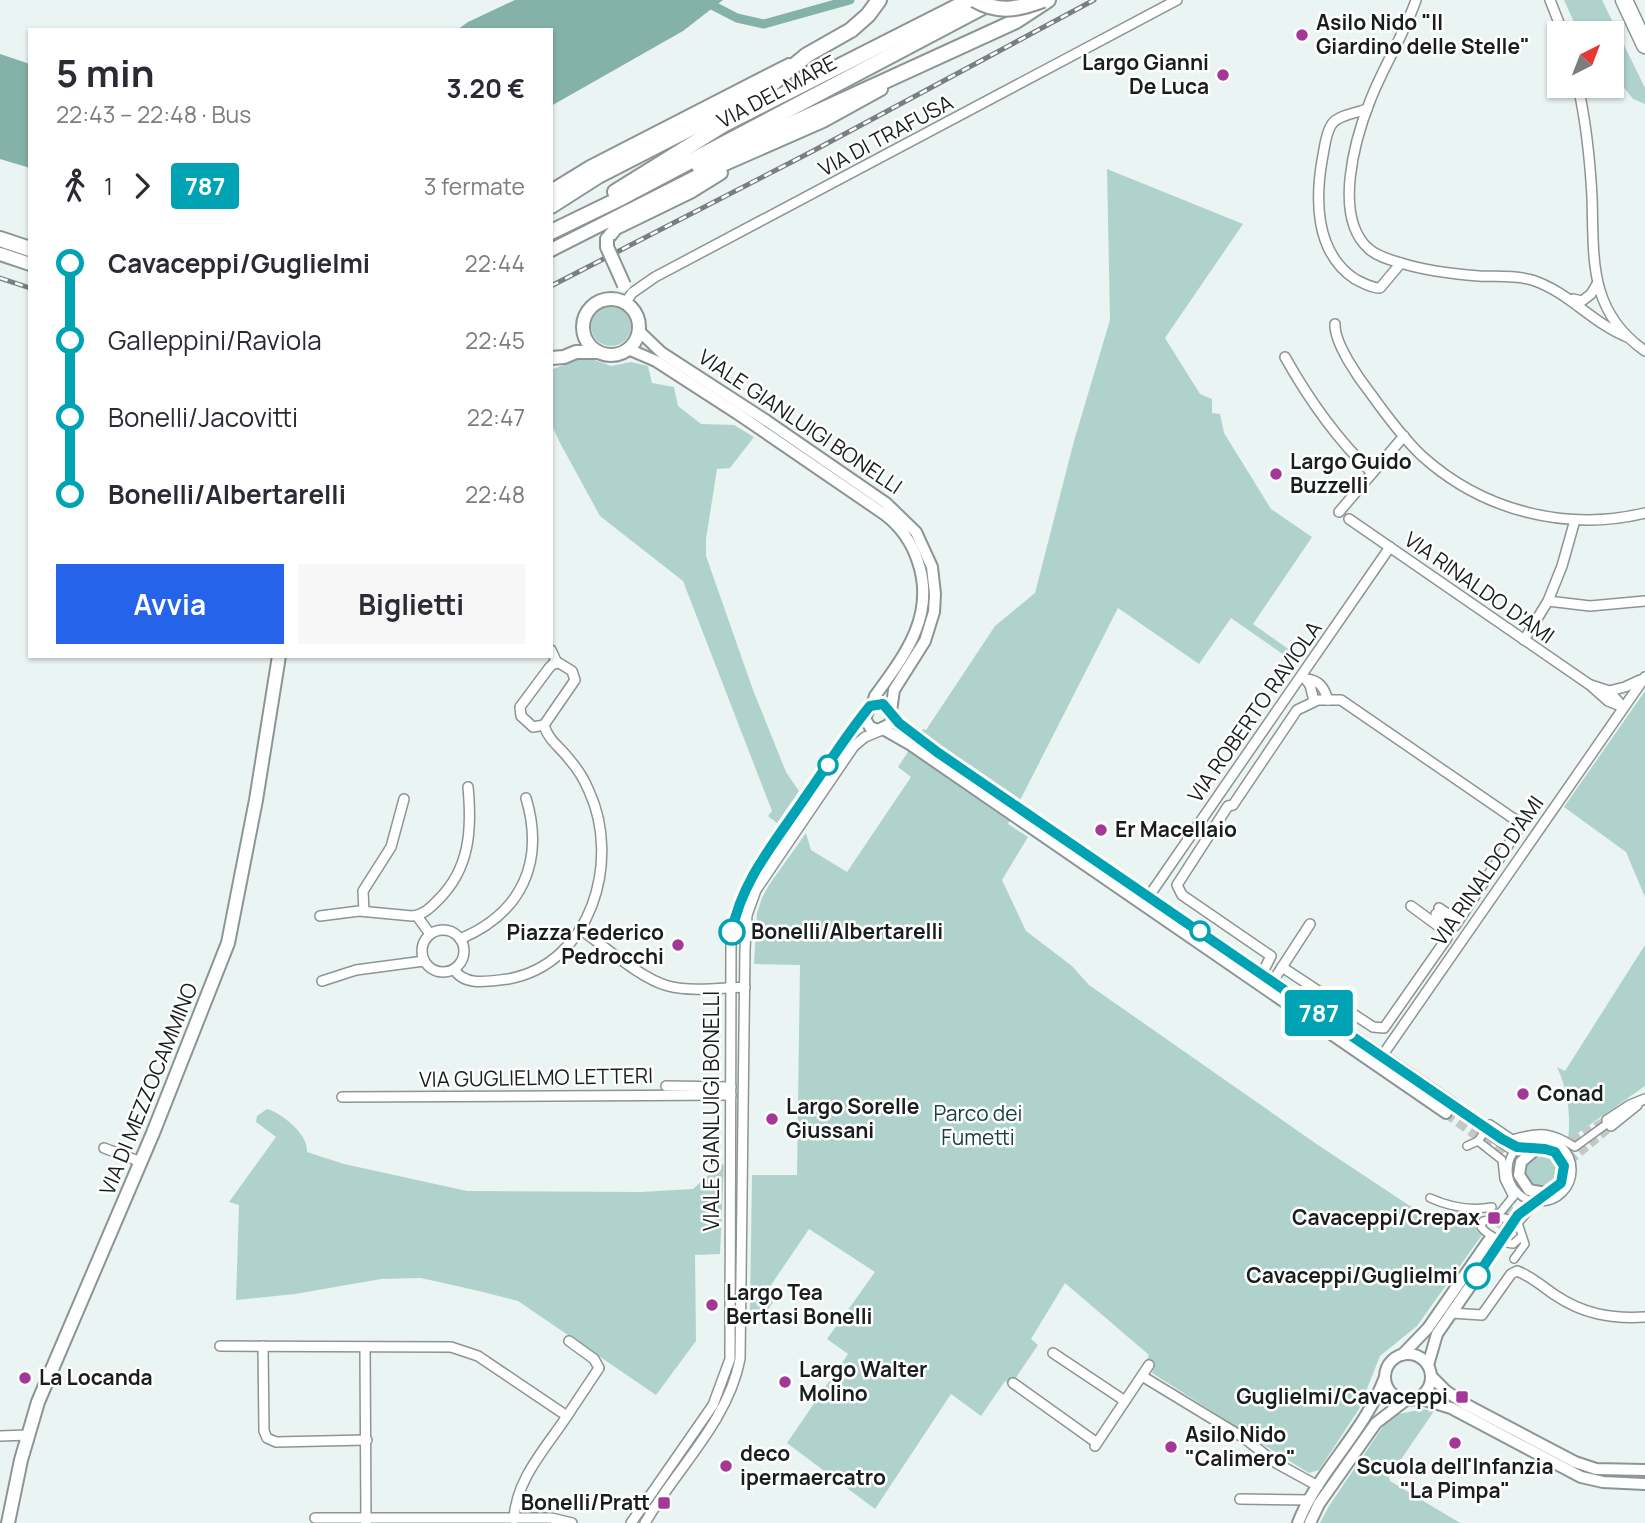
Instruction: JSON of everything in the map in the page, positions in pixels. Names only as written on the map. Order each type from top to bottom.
[{"type":"highway","points":[[1624,0],[1645,45]]},
{"type":"main road","points":[[553,190],[602,161],[851,30],[868,15],[879,0]]},
{"type":"main road","name":"VIA DEL MARE","points":[[576,219],[626,184],[723,125],[970,0]]},
{"type":"main road","points":[[975,0],[992,7],[1010,9],[1046,0]]},
{"type":"main road","name":"VIA DEL MARE","points":[[553,231],[617,200],[996,0]]},
{"type":"main road","points":[[617,200],[741,149],[1016,21],[1046,0]]},
{"type":"main road","points":[[553,249],[693,178],[823,121],[955,48]]},
{"type":"main road","points":[[553,205],[592,180],[762,92],[807,55]]},
{"type":"main road","points":[[624,302],[624,285],[607,247],[607,239],[616,228],[692,191],[764,149]]},
{"type":"main road","points":[[0,239],[28,248]]},
{"type":"main road","points":[[0,254],[28,263]]},
{"type":"main road","points":[[553,358],[576,352],[613,355],[628,349],[636,341],[639,331],[636,312],[624,302],[614,298],[599,301],[586,314],[583,323],[585,337],[590,346],[598,352]]},
{"type":"main road","name":"VIA DI MEZZOCAMMINO","points":[[8,1523],[38,1402],[141,1162],[228,943],[256,800],[279,658]]},
{"type":"street","name":"VIA DI TRAFUSA","points":[[624,302],[636,290],[676,266],[1177,0]]},
{"type":"street","points":[[1416,0],[1367,109],[1350,175],[1349,195],[1357,234],[1367,247],[1401,263],[1454,274],[1522,278],[1571,299],[1605,305]]},
{"type":"street","points":[[1549,0],[1558,21]]},
{"type":"street","points":[[1580,98],[1589,158],[1597,284],[1614,321],[1627,337]]},
{"type":"street","points":[[1367,109],[1335,120],[1329,131],[1318,186],[1323,233],[1328,248],[1339,265],[1351,276],[1370,286],[1380,288],[1401,263]]},
{"type":"street","points":[[1582,302],[1597,284]]},
{"type":"street","points":[[1571,299],[1645,351]]},
{"type":"street","points":[[1587,312],[1596,311],[1605,305]]},
{"type":"street","points":[[1335,324],[1339,340],[1356,372],[1404,436],[1421,455],[1442,472],[1490,500],[1521,512],[1574,520],[1612,519],[1645,513]]},
{"type":"street","name":"VIALE GIANLUIGI BONELLI","points":[[639,331],[662,353],[886,503],[916,533],[932,567],[935,584],[934,612],[925,641],[893,693],[892,713]]},
{"type":"street","name":"VIALE GIANLUIGI BONELLI","points":[[628,349],[656,361],[884,514],[912,546],[921,572],[924,593],[922,614],[911,644],[754,872],[742,894],[732,932],[729,1364],[709,1411],[631,1523]]},
{"type":"street","points":[[1285,357],[1320,415],[1371,472]]},
{"type":"street","points":[[1339,512],[1404,436]]},
{"type":"street","name":"VIA RINALDO D'AMI","points":[[1349,519],[1623,707]]},
{"type":"street","points":[[1524,640],[1548,601],[1562,566],[1574,520]]},
{"type":"street","name":"VIA ROBERTO RAVIOLA","points":[[1149,896],[1304,677],[1390,547]]},
{"type":"street","points":[[1548,601],[1590,606],[1645,601]]},
{"type":"street","points":[[533,727],[544,725],[575,680],[572,671],[557,663],[553,654]]},
{"type":"street","points":[[454,969],[462,978],[474,981],[501,980],[523,975],[552,959],[580,929],[590,911],[603,862],[596,809],[570,759],[522,718],[520,707],[549,668],[557,663]]},
{"type":"street","points":[[1304,677],[1322,685],[1328,700]]},
{"type":"street","points":[[1304,677],[1313,692],[1314,701]]},
{"type":"street","points":[[1611,724],[1607,694],[1645,677]]},
{"type":"street","name":"VIA RINALDO D'AMI","points":[[1382,1056],[1645,677]]},
{"type":"street","points":[[1262,974],[1271,956],[1182,895],[1177,885],[1228,806],[1233,805],[1297,710],[1314,701],[1341,701],[1520,823],[1520,827],[1458,921],[1437,911]]},
{"type":"street","points":[[913,741],[883,704],[870,707],[865,719],[870,727],[883,729],[913,741],[1450,1108],[1382,1056],[1149,896],[1017,812]]},
{"type":"street","points":[[883,729],[890,724],[892,713]]},
{"type":"street","points":[[544,725],[551,741]]},
{"type":"street","name":"VIALE GIANLUIGI BONELLI","points":[[645,1523],[723,1408],[740,1359],[748,908],[756,890],[854,746],[865,737],[883,729]]},
{"type":"street","points":[[320,916],[363,911],[416,916],[427,910],[444,895],[463,864],[470,827],[468,788]]},
{"type":"street","points":[[460,939],[482,929],[498,917],[512,903],[524,882],[534,844],[532,820],[526,798]]},
{"type":"street","points":[[363,911],[363,891],[391,847],[404,799]]},
{"type":"street","points":[[1282,967],[1373,1027],[1384,1028],[1447,938],[1446,931],[1410,906]]},
{"type":"street","points":[[416,916],[430,934]]},
{"type":"street","points":[[1273,981],[1310,924]]},
{"type":"street","points":[[580,929],[657,982],[669,986],[745,987]]},
{"type":"street","points":[[446,930],[460,939],[463,958],[454,969],[438,972],[424,961],[423,944],[430,934],[446,930]]},
{"type":"street","points":[[322,981],[361,969],[424,961]]},
{"type":"street","points":[[666,1086],[731,1091]]},
{"type":"street","name":"VIA GUGLIELMO LETTERI","points":[[342,1097],[731,1091]]},
{"type":"street","points":[[1518,1223],[1536,1201],[1557,1188],[1575,1147],[1608,1123]]},
{"type":"street","points":[[1467,1146],[1478,1141],[1490,1124],[1512,1139],[1542,1132],[1560,1137],[1575,1147]]},
{"type":"street","points":[[1485,1132],[1517,1157],[1526,1156],[1535,1150]]},
{"type":"street","points":[[1478,1141],[1502,1160],[1504,1178],[1517,1189],[1524,1198],[1548,1200],[1561,1192],[1567,1184],[1568,1164],[1562,1147],[1545,1138],[1530,1140],[1517,1157],[1517,1189],[1495,1219]]},
{"type":"street","points":[[1517,1157],[1535,1150],[1561,1147]]},
{"type":"street","points":[[104,1148],[141,1162]]},
{"type":"street","points":[[1549,1149],[1568,1164]]},
{"type":"street","points":[[1517,1189],[1549,1192]]},
{"type":"street","points":[[1430,1198],[1456,1208],[1492,1207]]},
{"type":"street","points":[[1480,1209],[1483,1231],[1507,1244],[1513,1244],[1521,1237]]},
{"type":"street","points":[[1483,1222],[1505,1217],[1518,1223]]},
{"type":"street","points":[[1514,1259],[1525,1244],[1518,1223]]},
{"type":"street","points":[[1298,1523],[1309,1500],[1371,1409],[1390,1363],[1402,1355],[1428,1328],[1494,1243],[1434,1339],[1428,1389],[1418,1398]]},
{"type":"street","points":[[1451,1313],[1482,1315],[1511,1274],[1520,1271],[1576,1307],[1601,1316],[1645,1317]]},
{"type":"street","points":[[514,1519],[517,1498],[525,1480],[599,1368],[594,1359],[569,1341]]},
{"type":"street","points":[[220,1346],[447,1347],[465,1350],[567,1416]]},
{"type":"street","points":[[262,1346],[264,1431],[269,1439],[276,1442],[367,1440]]},
{"type":"street","points":[[365,1347],[366,1521]]},
{"type":"street","points":[[1053,1353],[1125,1401]]},
{"type":"street","points":[[1402,1355],[1417,1356],[1447,1391],[1465,1404],[1575,1462],[1597,1469],[1645,1470]]},
{"type":"street","points":[[1013,1383],[1096,1445],[1149,1366]]},
{"type":"street","points":[[1142,1376],[1244,1438],[1276,1463],[1318,1486]]},
{"type":"street","points":[[1385,1377],[1391,1393],[1406,1400]]},
{"type":"street","points":[[1310,1523],[1319,1504],[1376,1423],[1406,1400],[1418,1398],[1451,1408],[1581,1477],[1597,1482],[1645,1484]]},
{"type":"street","points":[[0,1436],[28,1435]]},
{"type":"street","points":[[1240,1499],[1309,1500]]},
{"type":"street","points":[[315,1518],[366,1521],[551,1518],[572,1523]]},
{"type":"green space","points":[[1564,0],[1602,0],[1612,21],[1574,21]]},
{"type":"green space","points":[[1624,45],[1645,88],[1645,104],[1633,99],[1624,87]]},
{"type":"green space","name":"Parco dei Fumetti","points":[[1107,169],[1243,224],[1165,338],[1200,394],[1212,399],[1212,413],[1220,414],[1224,433],[1271,509],[1312,537],[1253,624],[1291,651],[1287,657],[1231,618],[1199,664],[1118,608],[1008,824],[1028,837],[1002,880],[1026,931],[1072,966],[1089,985],[1410,1206],[1444,1220],[1446,1213],[1475,1216],[1479,1222],[1476,1230],[1482,1235],[1417,1326],[1380,1356],[1359,1409],[1319,1470],[1309,1473],[1152,1373],[1154,1367],[1146,1361],[1149,1355],[1065,1283],[1031,1339],[1038,1345],[1011,1385],[1005,1381],[981,1416],[951,1394],[875,1509],[787,1443],[848,1354],[827,1339],[875,1272],[809,1229],[769,1288],[778,1295],[767,1311],[750,1310],[752,1175],[797,1175],[800,965],[754,964],[757,913],[769,885],[806,833],[811,850],[847,872],[911,777],[898,767],[923,729],[926,730],[995,626],[1035,593],[1074,441],[1110,320]]},
{"type":"green space","points":[[611,306],[625,312],[631,326],[625,340],[611,346],[597,340],[591,326],[597,312]]},
{"type":"green space","points":[[589,358],[611,366],[631,362],[648,366],[652,383],[674,387],[678,406],[701,424],[734,425],[754,437],[730,468],[717,469],[706,539],[706,556],[753,690],[786,772],[799,791],[777,823],[768,816],[772,811],[683,581],[600,516],[553,428],[553,369]]},
{"type":"green space","points":[[1645,691],[1645,897],[1626,852],[1564,807]]},
{"type":"green space","points":[[1645,945],[1645,1086],[1568,1140],[1568,1103],[1557,1067],[1565,1071]]},
{"type":"green space","points":[[267,1109],[280,1115],[299,1132],[307,1152],[344,1164],[467,1191],[641,1192],[693,1189],[713,1171],[718,1162],[724,1165],[720,1254],[695,1255],[696,1341],[656,1395],[518,1301],[479,1291],[421,1278],[381,1279],[295,1294],[236,1300],[239,1205],[229,1202],[276,1137],[256,1122],[257,1116]]},
{"type":"green space","points":[[1542,1155],[1554,1160],[1559,1172],[1554,1184],[1542,1189],[1530,1184],[1525,1172],[1530,1160]]},
{"type":"green space","points":[[1423,1409],[1434,1411],[1389,1477],[1390,1481],[1460,1523],[1320,1523],[1386,1422],[1399,1414]]},
{"type":"shaded area","points":[[515,0],[723,0],[683,31],[553,105],[553,28],[460,28]]},
{"type":"shaded area","points":[[0,54],[28,63],[28,167],[0,159]]},
{"type":"waterway","points":[[702,0],[737,18],[764,24],[850,0]]},
{"type":"tunnel","points":[[1453,1104],[1502,1139],[1521,1148]]},
{"type":"tunnel","points":[[1446,1113],[1512,1161]]},
{"type":"tunnel","points":[[1561,1148],[1607,1120]]},
{"type":"tunnel","points":[[1569,1161],[1611,1126]]},
{"type":"tunnel","points":[[1489,1240],[1512,1199]]},
{"type":"tunnel","points":[[1498,1246],[1516,1218],[1536,1200]]},
{"type":"railway","points":[[553,285],[811,152],[1094,0]]},
{"type":"railway","points":[[0,278],[28,287]]},
{"type":"bus line","name":"787","points":[[732,932],[738,905],[752,876],[852,729],[870,706],[883,704],[899,723],[937,752],[1502,1139],[1521,1148],[1549,1149],[1555,1152],[1564,1166],[1561,1183],[1518,1215],[1477,1276]]},
{"type":"place","name":"Asilo Nido \"Il Giardino delle Stelle\"","points":[[1302,35]]},
{"type":"place","name":"Largo Gianni De Luca","points":[[1223,75]]},
{"type":"place","name":"Largo Guido Buzzelli","points":[[1276,474]]},
{"type":"place","name":"Er Macellaio","points":[[1101,830]]},
{"type":"place","name":"Bonelli/Albertarelli","points":[[732,932]]},
{"type":"place","name":"Piazza Federico Pedrocchi","points":[[678,945]]},
{"type":"place","name":"Conad","points":[[1523,1094]]},
{"type":"place","name":"Largo Sorelle Giussani","points":[[772,1119]]},
{"type":"place","name":"Cavaceppi/Crepax","points":[[1494,1218]]},
{"type":"place","name":"Cavaceppi/Guglielmi","points":[[1477,1276]]},
{"type":"place","name":"Largo Tea Bertasi Bonelli","points":[[712,1305]]},
{"type":"place","name":"La Locanda","points":[[25,1378]]},
{"type":"place","name":"Largo Walter Molino","points":[[785,1382]]},
{"type":"place","name":"Guglielmi/Cavaceppi","points":[[1462,1397]]},
{"type":"place","name":"Scuola dell'Infanzia \"La Pimpa\"","points":[[1455,1443]]},
{"type":"place","name":"Asilo Nido \"Calimero\"","points":[[1171,1447]]},
{"type":"place","name":"deco ipermaercatro","points":[[726,1466]]},
{"type":"place","name":"Bonelli/Pratt","points":[[664,1503]]}]
